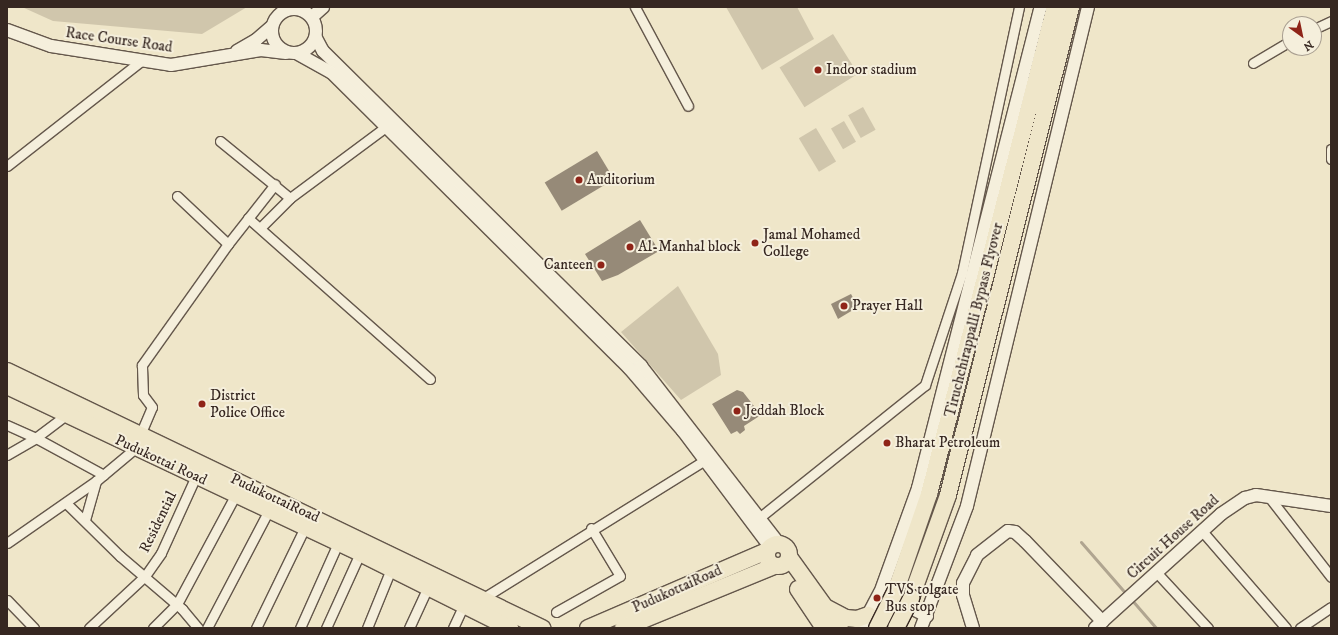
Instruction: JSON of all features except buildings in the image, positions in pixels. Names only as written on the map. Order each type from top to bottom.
[{"type":"highway","name":"Tiruchchirappalli Bypass Flyover","points":[[868,624],[896,590],[929,494],[1055,7]]},
{"type":"highway","name":"Tiruchchirappalli Bypass Flyover","points":[[896,628],[911,598],[948,495],[1072,7]]},
{"type":"highway","name":"PudukottaiRoad","points":[[7,371],[141,440],[471,599],[542,628]]},
{"type":"highway","name":"Pudukottai Road","points":[[7,386],[66,414],[141,440],[196,476],[360,553],[427,589],[471,599],[502,626]]},
{"type":"highway","name":"PudukottaiRoad","points":[[588,628],[772,547]]},
{"type":"highway","points":[[772,547],[766,558],[781,563],[822,605],[840,628]]},
{"type":"highway","points":[[623,628],[781,563]]},
{"type":"highway","points":[[803,587],[824,628]]},
{"type":"highway","points":[[822,605],[846,618],[857,619],[868,624]]},
{"type":"street","points":[[312,17],[323,7]]},
{"type":"street","points":[[635,7],[688,106]]},
{"type":"street","points":[[757,519],[925,385],[962,273],[1019,7]]},
{"type":"street","points":[[868,624],[918,488],[1040,7]]},
{"type":"street","points":[[921,628],[927,616],[967,506],[1088,7]]},
{"type":"street","points":[[465,196],[387,126],[331,72],[277,46],[272,37],[272,26],[279,15],[288,10],[305,11],[312,17],[316,27],[316,38],[323,51],[465,196],[687,429],[757,519],[772,547]]},
{"type":"street","name":"Race Course Road","points":[[228,55],[256,40],[272,26]]},
{"type":"street","name":"Race Course Road","points":[[7,30],[51,46],[171,65],[261,50],[292,53]]},
{"type":"street","points":[[292,53],[309,48],[316,38]]},
{"type":"street","points":[[1252,63],[1282,46]]},
{"type":"street","points":[[7,166],[141,61]]},
{"type":"street","points":[[261,227],[290,198],[387,126]]},
{"type":"street","points":[[220,141],[276,184],[290,198]]},
{"type":"street","points":[[1331,149],[1331,159]]},
{"type":"street","points":[[7,543],[104,475],[141,440],[152,408],[143,395],[142,365],[228,244],[276,184]]},
{"type":"street","points":[[176,196],[228,244]]},
{"type":"street","points":[[248,218],[261,227],[430,379]]},
{"type":"street","points":[[7,455],[36,438],[66,414]]},
{"type":"street","points":[[7,425],[36,438],[104,475]]},
{"type":"street","points":[[687,429],[705,460],[757,519]]},
{"type":"street","points":[[452,628],[471,599],[705,460]]},
{"type":"street","name":"Residential","points":[[89,628],[145,576],[162,552],[196,476]]},
{"type":"street","points":[[85,520],[96,481]]},
{"type":"street","points":[[153,628],[177,604],[236,494]]},
{"type":"street","points":[[1269,497],[1331,577]]},
{"type":"street","name":"Circuit House Road","points":[[1099,625],[1202,530],[1245,498],[1269,497],[1331,506]]},
{"type":"street","points":[[66,503],[177,604],[198,628]]},
{"type":"street","points":[[207,628],[270,510]]},
{"type":"street","points":[[256,628],[305,527]]},
{"type":"street","points":[[556,612],[620,576],[591,528]]},
{"type":"street","points":[[1202,530],[1286,628]]},
{"type":"street","points":[[973,628],[963,595],[963,583],[977,555],[1008,531],[1015,532],[1025,541],[1099,625]]},
{"type":"street","points":[[300,628],[338,543]]},
{"type":"street","points":[[326,628],[360,553]]},
{"type":"street","points":[[367,628],[390,569]]},
{"type":"street","points":[[1157,573],[1208,628]]},
{"type":"street","points":[[409,628],[427,589]]},
{"type":"street","points":[[880,593],[927,616]]},
{"type":"street","points":[[7,600],[34,628]]},
{"type":"street","points":[[1300,628],[1331,607]]},
{"type":"shaded area","points":[[22,7],[247,7],[202,34],[53,21]]},
{"type":"shaded area","points":[[726,7],[797,7],[814,39],[762,70]]},
{"type":"shaded area","name":"Indoor stadium","points":[[833,34],[858,74],[804,107],[780,67]]},
{"type":"shaded area","points":[[863,107],[876,130],[861,138],[848,115]]},
{"type":"shaded area","points":[[844,121],[856,142],[843,149],[831,128]]},
{"type":"shaded area","points":[[816,128],[836,161],[819,172],[799,138]]},
{"type":"shaded area","points":[[678,286],[718,354],[721,375],[681,400],[621,332]]},
{"type":"waterway","points":[[1081,542],[1127,595]]},
{"type":"waterway","points":[[1131,599],[1156,628]]},
{"type":"place","name":"Indoor stadium","points":[[818,70]]},
{"type":"place","name":"Auditorium","points":[[579,180]]},
{"type":"place","name":"Jamal Mohamed College","points":[[755,243]]},
{"type":"place","name":"Al-Manhal block","points":[[630,247]]},
{"type":"place","name":"Canteen","points":[[601,265]]},
{"type":"place","name":"Prayer Hall","points":[[844,306]]},
{"type":"place","name":"District Police Office","points":[[202,404]]},
{"type":"place","name":"Jeddah Block","points":[[737,411]]},
{"type":"place","name":"Bharat Petroleum","points":[[887,443]]},
{"type":"place","name":"TVS tolgate Bus stop","points":[[877,598]]}]
